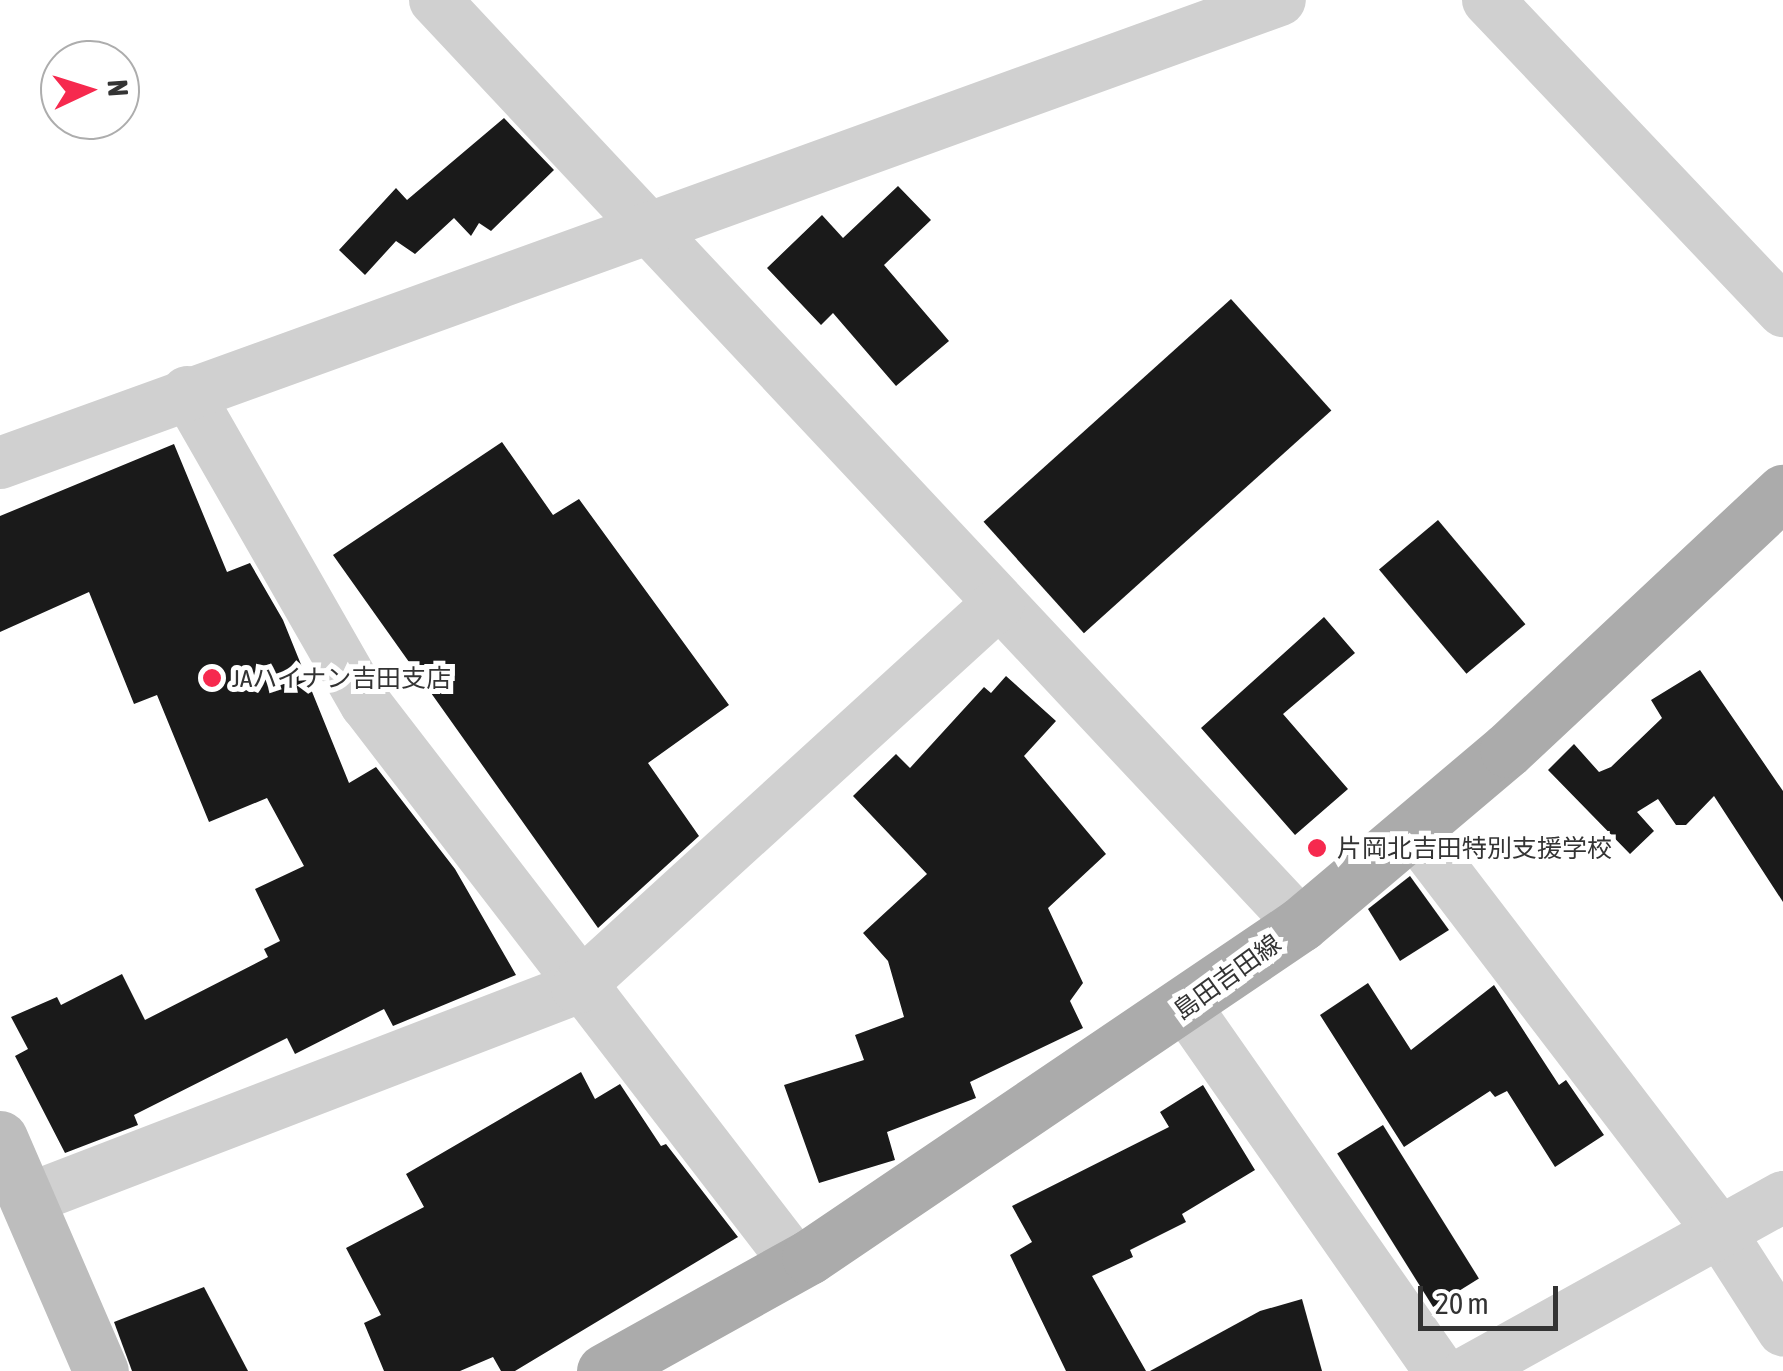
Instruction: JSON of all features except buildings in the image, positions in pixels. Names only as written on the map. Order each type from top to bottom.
[{"type":"main road","name":"島田吉田線","points":[[604,1371],[796,1263],[1186,1007],[1300,924],[1412,830],[1783,492]]},
{"type":"street","points":[[435,0],[1300,924]]},
{"type":"street","points":[[0,463],[645,226],[1280,0]]},
{"type":"street","points":[[1488,0],[1783,311]]},
{"type":"street","points":[[187,392],[366,704],[578,988],[796,1263]]},
{"type":"street","points":[[26,1200],[578,988],[999,603]]},
{"type":"street","points":[[1412,830],[1720,1232],[1783,1330]]},
{"type":"street","points":[[1186,1007],[1440,1371]]},
{"type":"street","points":[[0,1138],[101,1371]]},
{"type":"street","points":[[1469,1371],[1783,1196]]},
{"type":"place","name":"JAハイナン吉田支店","points":[[212,678]]},
{"type":"place","name":"片岡北吉田特別支援学校","points":[[1317,848]]}]
